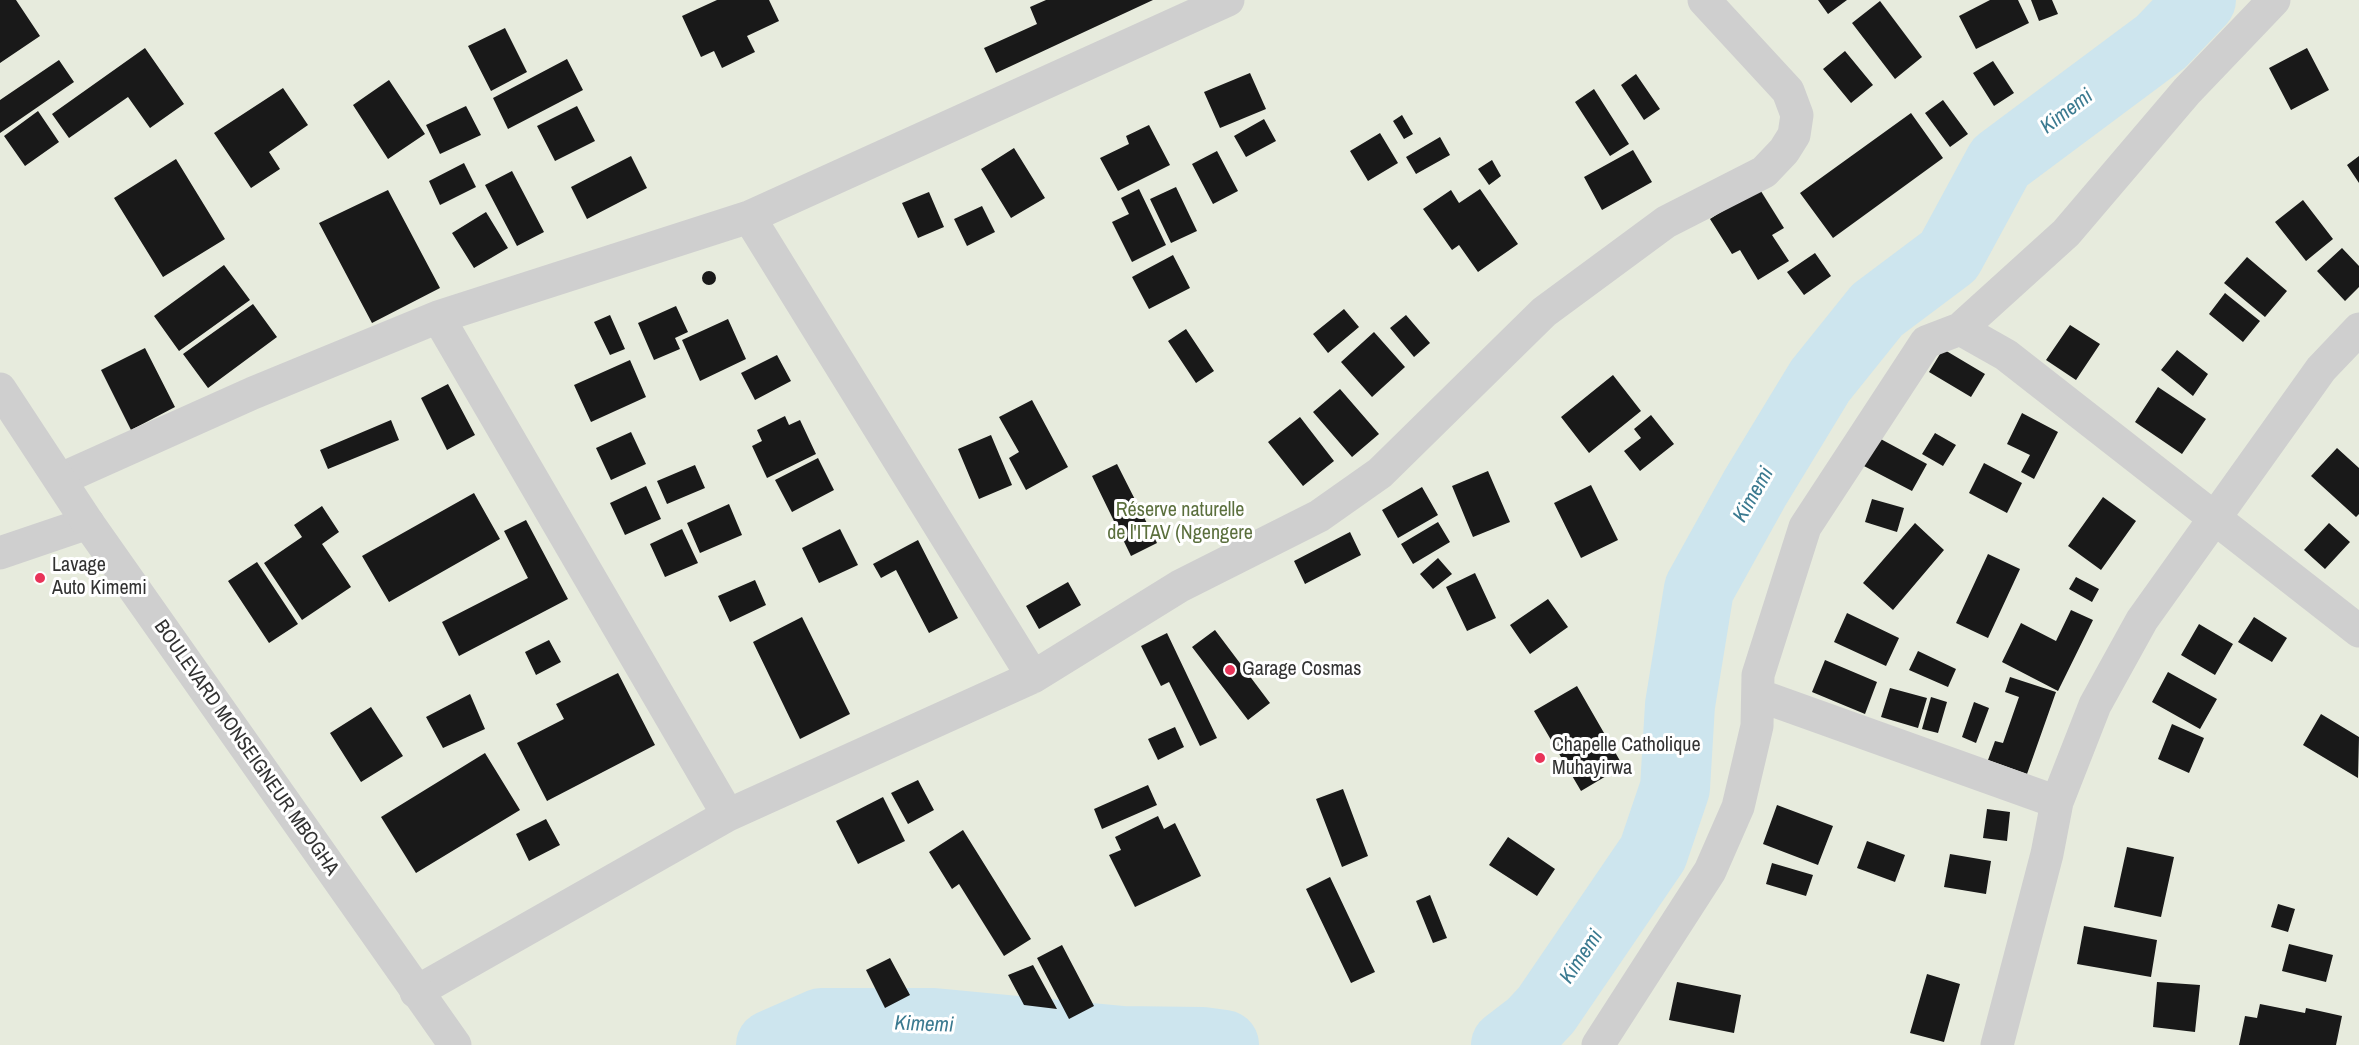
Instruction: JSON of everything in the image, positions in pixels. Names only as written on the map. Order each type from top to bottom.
[{"type":"street","points":[[61,479],[253,393],[438,317],[749,217],[1228,0]]},
{"type":"street","points":[[416,992],[728,815],[1033,676],[1180,586],[1319,516],[1380,472],[1544,312],[1666,222],[1764,172],[1784,151],[1794,135],[1797,115],[1788,91],[1704,0]]},
{"type":"street","points":[[1598,1045],[1710,871],[1738,807],[1757,726],[1758,675],[1805,527],[1926,342],[1960,329],[2066,233],[2187,91],[2274,0]]},
{"type":"street","points":[[749,217],[1033,676]]},
{"type":"street","points":[[438,317],[728,815]]},
{"type":"street","points":[[1960,329],[2006,354],[2359,631]]},
{"type":"street","points":[[1997,1045],[2047,854],[2058,802],[2095,705],[2142,620],[2321,369],[2359,329]]},
{"type":"street","name":"BOULEVARD MONSEIGNEUR MBOGHA","points":[[0,389],[88,523],[455,1045]]},
{"type":"street","points":[[0,553],[88,523]]},
{"type":"street","points":[[1758,695],[2058,802]]},
{"type":"green space","name":"Réserve naturelle de l'ITAV (Ngengere","points":[[0,0],[2359,0],[2359,1045],[0,1045]]},
{"type":"building","points":[[0,0],[16,0],[40,36],[0,63]]},
{"type":"building","points":[[717,0],[769,0],[779,21],[747,36],[755,52],[722,68],[714,51],[701,57],[682,16]]},
{"type":"building","points":[[1046,0],[1153,0],[996,73],[984,48],[1037,24],[1030,7]]},
{"type":"building","points":[[1818,0],[1847,0],[1828,14]]},
{"type":"building","points":[[1990,0],[2018,0],[2029,23],[1976,49],[1959,16]]},
{"type":"building","points":[[2031,0],[2052,0],[2058,14],[2039,21]]},
{"type":"building","points":[[1880,1],[1922,57],[1895,79],[1852,23]]},
{"type":"building","points":[[505,28],[527,72],[491,91],[468,46]]},
{"type":"building","points":[[145,48],[184,104],[150,128],[128,97],[69,138],[52,114]]},
{"type":"building","points":[[2307,48],[2329,90],[2291,110],[2269,68]]},
{"type":"building","points":[[1845,51],[1873,85],[1851,103],[1823,69]]},
{"type":"building","points":[[567,59],[583,90],[508,129],[493,98]]},
{"type":"building","points":[[59,60],[74,82],[0,133],[0,100]]},
{"type":"building","points":[[1993,61],[2014,93],[1994,106],[1973,73]]},
{"type":"building","points":[[1250,73],[1266,109],[1220,128],[1204,92]]},
{"type":"building","points":[[1636,74],[1660,109],[1644,120],[1621,85]]},
{"type":"building","points":[[389,80],[425,134],[388,159],[353,105]]},
{"type":"building","points":[[283,88],[308,125],[269,152],[280,169],[251,188],[214,133]]},
{"type":"building","points":[[1594,89],[1629,144],[1610,156],[1575,102]]},
{"type":"building","points":[[1943,100],[1968,134],[1950,147],[1925,113]]},
{"type":"building","points":[[466,106],[481,135],[440,154],[426,125]]},
{"type":"building","points":[[577,106],[595,141],[555,161],[537,126]]},
{"type":"building","points":[[38,111],[59,142],[25,166],[4,136]]},
{"type":"building","points":[[1911,113],[1943,158],[1833,238],[1800,193]]},
{"type":"building","points":[[1402,115],[1413,134],[1404,139],[1393,121]]},
{"type":"building","points":[[1264,119],[1276,141],[1246,157],[1234,136]]},
{"type":"building","points":[[1149,125],[1170,165],[1118,191],[1100,158],[1129,144],[1126,136]]},
{"type":"building","points":[[1380,133],[1398,163],[1368,181],[1350,151]]},
{"type":"building","points":[[1440,137],[1450,155],[1416,174],[1406,157]]},
{"type":"building","points":[[1014,148],[1045,198],[1011,218],[981,169]]},
{"type":"building","points":[[1633,150],[1652,182],[1602,210],[1584,177]]},
{"type":"building","points":[[1217,151],[1238,191],[1213,204],[1192,164]]},
{"type":"building","points":[[631,156],[647,188],[587,219],[571,187]]},
{"type":"building","points":[[2359,156],[2359,183],[2347,165]]},
{"type":"building","points":[[176,159],[225,239],[163,277],[114,198]]},
{"type":"building","points":[[1492,160],[1501,176],[1489,185],[1478,169]]},
{"type":"building","points":[[464,163],[476,187],[440,205],[429,181]]},
{"type":"building","points":[[512,171],[544,232],[517,246],[485,185]]},
{"type":"building","points":[[1176,187],[1197,231],[1171,243],[1150,199]]},
{"type":"building","points":[[1759,188],[1784,228],[1772,235],[1789,261],[1758,280],[1740,250],[1732,254],[1710,219]]},
{"type":"building","points":[[1139,189],[1166,245],[1132,262],[1112,222],[1129,214],[1121,198]]},
{"type":"building","points":[[1480,189],[1518,244],[1478,272],[1459,245],[1452,250],[1423,209],[1451,190],[1459,203]]},
{"type":"building","points":[[388,190],[440,288],[372,323],[319,223]]},
{"type":"building","points":[[929,192],[944,227],[918,238],[902,203]]},
{"type":"building","points":[[2303,200],[2333,239],[2306,261],[2275,222]]},
{"type":"building","points":[[982,206],[995,232],[967,246],[954,219]]},
{"type":"building","points":[[486,212],[508,248],[474,268],[452,233]]},
{"type":"building","points":[[2342,248],[2359,266],[2359,287],[2345,301],[2317,271]]},
{"type":"building","points":[[1815,253],[1831,276],[1804,295],[1787,272]]},
{"type":"building","points":[[1173,255],[1190,288],[1149,309],[1132,277]]},
{"type":"building","points":[[2247,257],[2287,291],[2265,317],[2224,283]]},
{"type":"building","points":[[224,265],[250,300],[179,351],[154,316]]},
{"type":"building","points":[[709,271],[714,273],[716,278],[714,283],[709,285],[704,283],[702,278],[704,273]]},
{"type":"building","points":[[2225,293],[2260,321],[2243,342],[2209,314]]},
{"type":"building","points":[[253,304],[277,337],[208,388],[183,354]]},
{"type":"building","points":[[676,306],[688,332],[675,338],[680,349],[654,360],[638,323]]},
{"type":"building","points":[[1344,309],[1359,327],[1328,353],[1313,334]]},
{"type":"building","points":[[610,315],[625,349],[610,355],[594,322]]},
{"type":"building","points":[[1406,315],[1430,343],[1414,357],[1390,328]]},
{"type":"building","points":[[728,319],[746,359],[700,381],[682,340]]},
{"type":"building","points":[[2070,325],[2100,344],[2076,380],[2046,360]]},
{"type":"building","points":[[1186,329],[1214,371],[1196,383],[1168,341]]},
{"type":"building","points":[[1374,332],[1405,367],[1372,397],[1341,362]]},
{"type":"building","points":[[145,348],[175,407],[131,430],[101,370]]},
{"type":"building","points":[[1943,349],[1985,374],[1971,397],[1929,372]]},
{"type":"building","points":[[2177,350],[2208,374],[2193,396],[2161,370]]},
{"type":"building","points":[[777,355],[791,381],[755,400],[741,373]]},
{"type":"building","points":[[630,360],[646,397],[591,422],[574,385]]},
{"type":"building","points":[[1613,375],[1641,411],[1589,453],[1561,417]]},
{"type":"building","points":[[448,384],[475,435],[447,450],[421,398]]},
{"type":"building","points":[[2158,387],[2206,419],[2182,454],[2135,422]]},
{"type":"building","points":[[1340,389],[1379,434],[1352,457],[1313,412]]},
{"type":"building","points":[[1032,400],[1068,467],[1026,490],[1009,458],[1019,452],[999,417]]},
{"type":"building","points":[[2022,413],[2058,432],[2034,479],[2021,472],[2030,455],[2007,444]]},
{"type":"building","points":[[1651,415],[1674,444],[1640,471],[1624,451],[1641,438],[1634,429]]},
{"type":"building","points":[[785,416],[789,425],[800,420],[816,454],[767,478],[752,446],[762,441],[757,430]]},
{"type":"building","points":[[1300,417],[1334,461],[1303,486],[1268,442]]},
{"type":"building","points":[[391,420],[399,440],[328,469],[320,450]]},
{"type":"building","points":[[631,432],[646,464],[611,480],[596,448]]},
{"type":"building","points":[[1935,433],[1956,445],[1943,466],[1922,454]]},
{"type":"building","points":[[991,435],[1012,485],[979,499],[958,449]]},
{"type":"building","points":[[1877,437],[1927,464],[1912,491],[1862,465]]},
{"type":"building","points":[[2337,448],[2359,468],[2359,514],[2356,517],[2311,476]]},
{"type":"building","points":[[818,458],[834,490],[792,512],[775,480]]},
{"type":"building","points":[[1984,463],[2022,483],[2007,513],[1969,493]]},
{"type":"building","points":[[1117,464],[1157,543],[1131,556],[1092,476]]},
{"type":"building","points":[[695,465],[705,488],[667,504],[657,481]]},
{"type":"building","points":[[1488,471],[1510,522],[1473,537],[1452,486]]},
{"type":"building","points":[[1591,485],[1618,540],[1581,558],[1554,503]]},
{"type":"building","points":[[646,486],[661,519],[625,535],[610,503]]},
{"type":"building","points":[[1422,487],[1438,515],[1398,538],[1382,510]]},
{"type":"building","points":[[474,493],[500,539],[389,602],[362,556]]},
{"type":"building","points":[[2103,497],[2136,521],[2101,570],[2068,546]]},
{"type":"building","points":[[1872,499],[1904,508],[1897,532],[1865,522]]},
{"type":"building","points":[[729,504],[742,535],[700,553],[687,523]]},
{"type":"building","points":[[322,506],[339,532],[322,544],[351,587],[302,620],[264,563],[302,537],[294,525]]},
{"type":"building","points":[[526,520],[568,599],[459,656],[442,622],[528,578],[504,531]]},
{"type":"building","points":[[1438,522],[1450,542],[1413,564],[1401,544]]},
{"type":"building","points":[[1915,523],[1944,550],[1893,610],[1863,583]]},
{"type":"building","points":[[2329,523],[2350,542],[2325,569],[2304,550]]},
{"type":"building","points":[[682,529],[698,563],[665,577],[650,544]]},
{"type":"building","points":[[840,529],[858,565],[819,583],[802,548]]},
{"type":"building","points":[[1350,532],[1361,555],[1305,584],[1294,561]]},
{"type":"building","points":[[918,540],[958,618],[929,633],[896,570],[881,578],[873,564]]},
{"type":"building","points":[[1988,554],[2020,569],[1988,638],[1956,623]]},
{"type":"building","points":[[1438,558],[1452,574],[1433,589],[1420,574]]},
{"type":"building","points":[[257,562],[298,624],[269,643],[228,581]]},
{"type":"building","points":[[1475,573],[1496,618],[1467,631],[1446,587]]},
{"type":"building","points":[[2076,577],[2099,589],[2092,602],[2069,589]]},
{"type":"building","points":[[755,580],[766,605],[730,622],[718,596]]},
{"type":"building","points":[[1068,582],[1081,605],[1039,629],[1026,606]]},
{"type":"building","points":[[1548,599],[1568,627],[1530,654],[1510,625]]},
{"type":"building","points":[[2071,610],[2093,620],[2058,691],[2002,662],[2021,623],[2056,641]]},
{"type":"building","points":[[1847,613],[1899,638],[1886,666],[1834,642]]},
{"type":"building","points":[[802,617],[850,714],[800,739],[753,642]]},
{"type":"building","points":[[2254,617],[2287,638],[2272,662],[2238,642]]},
{"type":"building","points":[[2199,624],[2233,644],[2215,675],[2181,655]]},
{"type":"building","points":[[1215,630],[1270,703],[1248,720],[1192,647]]},
{"type":"building","points":[[1167,633],[1217,738],[1200,746],[1169,682],[1161,686],[1141,646]]},
{"type":"building","points":[[549,640],[561,662],[536,675],[525,652]]},
{"type":"building","points":[[1918,651],[1956,669],[1948,687],[1909,670]]},
{"type":"building","points":[[1825,660],[1877,682],[1865,714],[1812,692]]},
{"type":"building","points":[[2168,672],[2217,699],[2200,729],[2152,702]]},
{"type":"building","points":[[618,673],[655,745],[547,801],[517,743],[564,719],[556,704]]},
{"type":"building","points":[[2010,677],[2056,692],[2027,774],[1988,760],[1995,741],[2003,743],[2019,697],[2005,692]]},
{"type":"building","points":[[1577,686],[1623,766],[1581,791],[1534,711]]},
{"type":"building","points":[[1890,688],[1927,698],[1918,728],[1881,717]]},
{"type":"building","points":[[470,694],[485,729],[443,748],[426,717]]},
{"type":"building","points":[[1931,697],[1947,702],[1938,733],[1922,729]]},
{"type":"building","points":[[1974,702],[1989,708],[1976,743],[1962,737]]},
{"type":"building","points":[[371,707],[403,756],[361,782],[330,733]]},
{"type":"building","points":[[2321,714],[2359,737],[2358,778],[2303,745]]},
{"type":"building","points":[[2172,724],[2204,738],[2189,773],[2158,759]]},
{"type":"building","points":[[1175,727],[1184,747],[1158,760],[1148,739]]},
{"type":"building","points":[[485,753],[520,810],[416,873],[381,817]]},
{"type":"building","points":[[918,780],[934,810],[908,824],[891,793]]},
{"type":"building","points":[[1148,785],[1157,805],[1102,829],[1094,809]]},
{"type":"building","points":[[1343,789],[1368,856],[1342,867],[1316,799]]},
{"type":"building","points":[[883,797],[905,841],[858,864],[836,821]]},
{"type":"building","points":[[1777,805],[1833,826],[1818,865],[1763,844]]},
{"type":"building","points":[[1987,809],[2010,812],[2007,841],[1983,838]]},
{"type":"building","points":[[1158,816],[1164,829],[1175,823],[1201,876],[1135,907],[1109,855],[1121,850],[1115,837]]},
{"type":"building","points":[[546,819],[560,845],[529,861],[516,834]]},
{"type":"building","points":[[963,830],[1031,939],[1004,956],[959,884],[952,889],[929,852]]},
{"type":"building","points":[[1508,837],[1555,869],[1537,896],[1489,865]]},
{"type":"building","points":[[1867,841],[1905,855],[1895,882],[1857,868]]},
{"type":"building","points":[[2127,847],[2174,857],[2161,917],[2114,907]]},
{"type":"building","points":[[1950,854],[1991,861],[1986,894],[1944,887]]},
{"type":"building","points":[[1772,863],[1813,875],[1806,896],[1766,884]]},
{"type":"building","points":[[1330,877],[1375,972],[1351,983],[1306,889]]},
{"type":"building","points":[[1430,895],[1447,938],[1433,943],[1416,901]]},
{"type":"building","points":[[2278,904],[2295,909],[2288,932],[2271,927]]},
{"type":"building","points":[[2084,926],[2157,940],[2151,977],[2077,964]]},
{"type":"building","points":[[2289,944],[2333,955],[2326,982],[2282,971]]},
{"type":"building","points":[[1062,945],[1094,1006],[1069,1019],[1037,958]]},
{"type":"building","points":[[890,958],[910,995],[885,1008],[866,970]]},
{"type":"building","points":[[1033,965],[1057,1009],[1024,1005],[1008,975]]},
{"type":"building","points":[[1927,974],[1960,984],[1944,1042],[1910,1033]]},
{"type":"building","points":[[1677,982],[1741,995],[1734,1033],[1669,1020]]},
{"type":"building","points":[[2157,982],[2200,985],[2195,1032],[2153,1027]]},
{"type":"building","points":[[2260,1004],[2305,1013],[2306,1008],[2342,1016],[2336,1045],[2239,1045],[2245,1016],[2257,1018]]},
{"type":"waterway","name":"Kimemi","points":[[1506,1045],[1532,1025],[1546,1010],[1653,853],[1675,788],[1680,705],[1699,589],[1755,488],[1820,381],[1877,310],[1949,256],[2000,162],[2161,42],[2201,0]]},
{"type":"waterway","name":"Kimemi","points":[[771,1045],[821,1023],[934,1023],[1123,1041],[1202,1042],[1224,1045]]},
{"type":"waterway","points":[[1528,1045],[1532,1025]]},
{"type":"place","name":"Lavage Auto Kimemi","points":[[40,578]]},
{"type":"place","name":"Garage Cosmas","points":[[1230,670]]},
{"type":"place","name":"Chapelle Catholique Muhayirwa","points":[[1540,758]]}]
